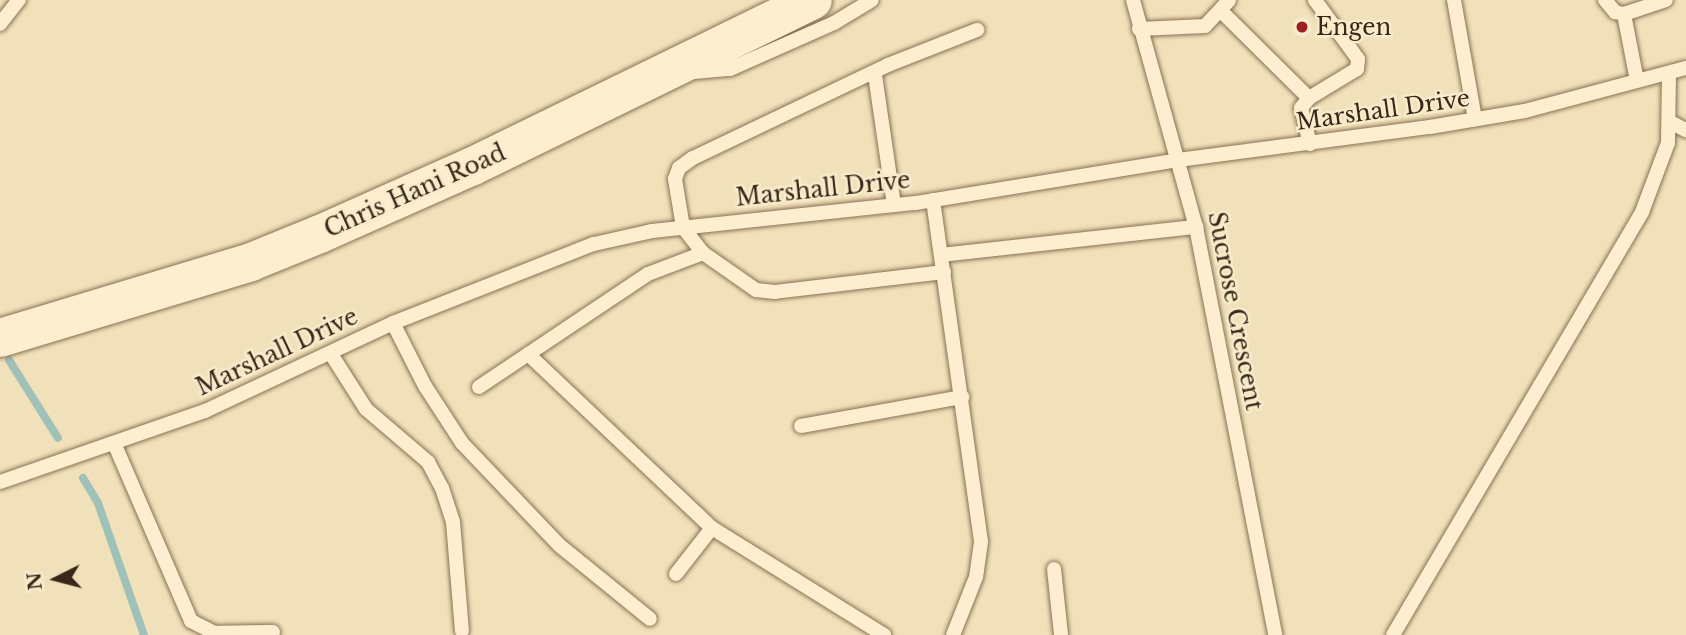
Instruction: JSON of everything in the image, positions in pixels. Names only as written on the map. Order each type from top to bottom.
[{"type":"main road","name":"Chris Hani Road","points":[[0,338],[251,262],[424,189],[813,0]]},
{"type":"lane","points":[[0,24],[19,0]]},
{"type":"lane","points":[[671,70],[730,69],[834,23],[872,0]]},
{"type":"lane","name":"Sucrose Crescent","points":[[1133,0],[1196,227],[1275,635]]},
{"type":"lane","points":[[1310,144],[1301,120],[1301,108],[1309,98],[1357,69],[1358,59],[1314,0]]},
{"type":"lane","points":[[1454,0],[1475,119]]},
{"type":"lane","points":[[1605,0],[1615,12],[1624,14],[1666,0]]},
{"type":"lane","points":[[1139,29],[1205,26],[1225,5],[1309,98]]},
{"type":"lane","points":[[1624,14],[1637,81]]},
{"type":"lane","points":[[944,272],[775,292],[740,282],[703,253],[683,227],[673,189],[679,168],[875,75],[888,65],[977,30]]},
{"type":"lane","name":"Marshall Drive","points":[[0,482],[205,411],[393,323],[555,256],[683,227],[933,200],[1178,160],[1310,144],[1475,119],[1686,68]]},
{"type":"lane","points":[[1393,635],[1642,212],[1662,163],[1670,122],[1669,73]]},
{"type":"lane","points":[[875,75],[894,205]]},
{"type":"lane","points":[[1670,122],[1686,130]]},
{"type":"lane","points":[[933,200],[981,542],[976,577],[953,635]]},
{"type":"lane","points":[[941,255],[1196,227]]},
{"type":"lane","points":[[479,387],[648,274],[703,253]]},
{"type":"lane","points":[[393,323],[425,386],[463,443],[559,545],[650,619]]},
{"type":"lane","points":[[331,354],[366,409],[428,462],[442,488],[453,522],[462,631]]},
{"type":"lane","points":[[528,354],[712,528],[884,635]]},
{"type":"lane","points":[[801,426],[962,397]]},
{"type":"lane","points":[[114,443],[191,621],[215,633],[273,632]]},
{"type":"lane","points":[[676,574],[712,528]]},
{"type":"lane","points":[[1054,569],[1061,635]]},
{"type":"waterway","points":[[9,360],[58,438]]},
{"type":"waterway","points":[[83,478],[98,503],[144,635]]},
{"type":"place","name":"Engen","points":[[1302,27]]}]
